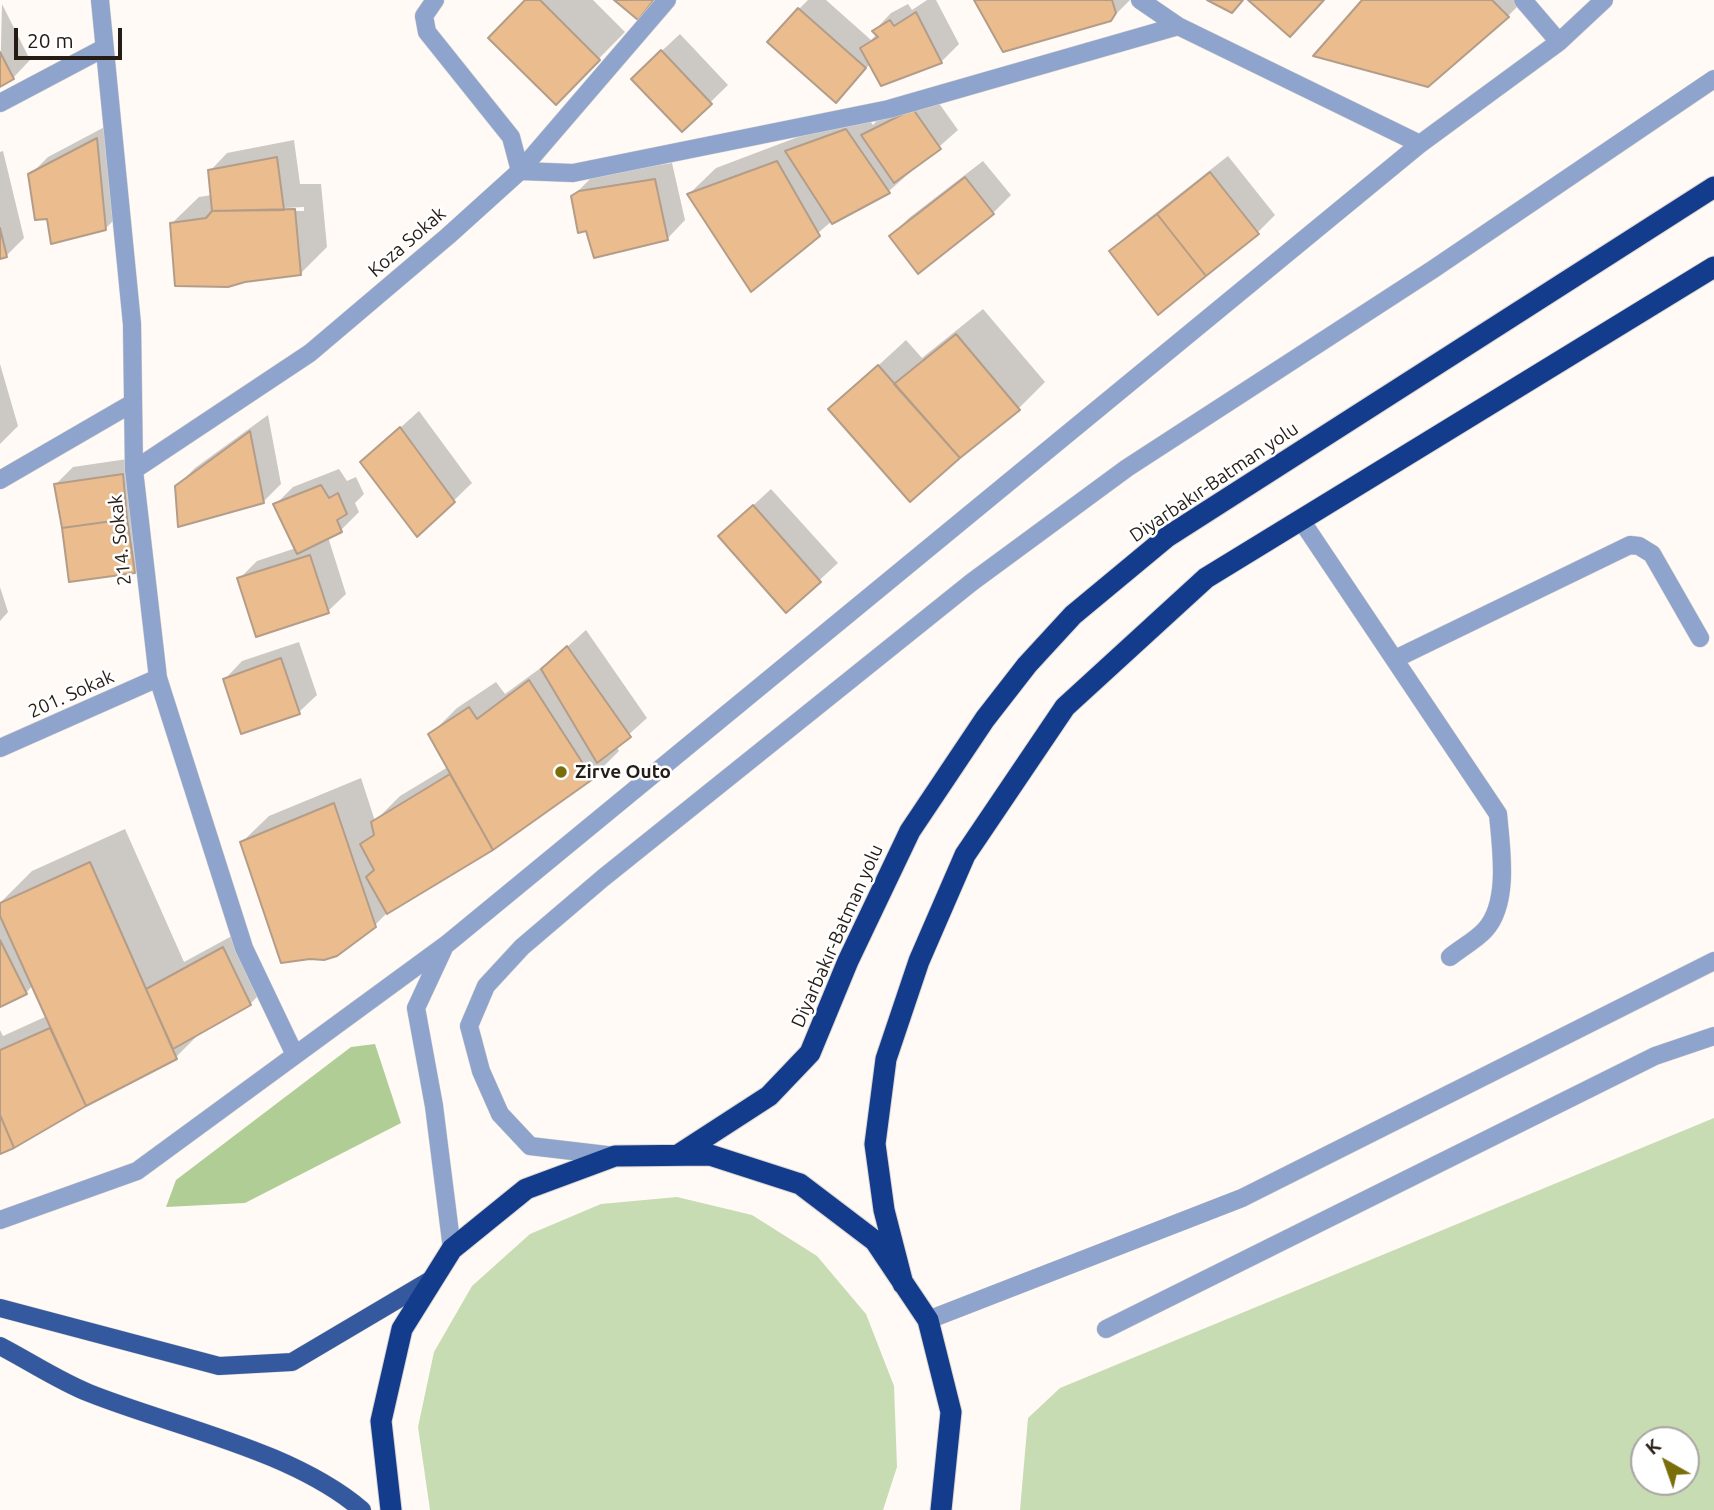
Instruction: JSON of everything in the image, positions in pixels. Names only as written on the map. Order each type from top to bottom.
[{"type":"highway","name":"Diyarbakır-Batman yolu","points":[[678,1155],[769,1096],[810,1053],[848,961],[910,831],[985,719],[1027,665],[1073,615],[1167,537],[1714,187]]},
{"type":"highway","points":[[903,1284],[884,1210],[875,1144],[886,1059],[919,961],[965,855],[1065,708],[1206,578],[1714,267]]},
{"type":"highway","points":[[391,1510],[381,1420],[402,1329],[452,1249],[526,1189],[615,1156],[710,1155],[800,1184],[875,1241],[928,1320],[951,1412],[941,1510]]},
{"type":"main road","points":[[0,1308],[219,1366],[280,1363],[292,1362],[434,1278]]},
{"type":"main road","points":[[0,1346],[87,1392],[302,1471],[348,1498],[362,1510]]},
{"type":"street","name":"214. Sokak","points":[[100,0],[132,324],[134,470],[158,678],[244,948],[294,1053]]},
{"type":"street","points":[[435,0],[424,16],[427,32],[511,137],[520,171],[573,173],[889,109],[1178,26]]},
{"type":"street","name":"Koza Sokak","points":[[134,470],[310,353],[520,171],[667,0]]},
{"type":"street","points":[[1140,0],[1178,26],[1420,144]]},
{"type":"street","points":[[1522,0],[1559,42]]},
{"type":"street","points":[[0,1220],[136,1171],[294,1053],[447,944],[1420,144],[1559,42],[1604,0]]},
{"type":"street","points":[[0,103],[104,48]]},
{"type":"street","points":[[615,1156],[530,1146],[500,1114],[481,1071],[469,1026],[486,986],[522,947],[603,878],[950,599],[1105,484],[1433,270],[1714,79]]},
{"type":"street","points":[[0,480],[131,404]]},
{"type":"street","points":[[1301,520],[1498,814],[1504,872],[1497,903],[1486,929],[1450,957]]},
{"type":"street","points":[[1395,659],[1630,545],[1639,545],[1652,554],[1700,638]]},
{"type":"street","name":"201. Sokak","points":[[0,748],[158,678]]},
{"type":"street","points":[[447,944],[416,1008],[434,1106],[452,1249]]},
{"type":"street","points":[[928,1320],[1242,1198],[1714,961]]},
{"type":"street","points":[[1106,1329],[1655,1056],[1714,1036]]},
{"type":"green space","points":[[375,1044],[401,1123],[245,1203],[166,1207],[176,1180],[351,1047]]},
{"type":"green space","points":[[1714,1118],[1714,1510],[1020,1510],[1028,1418],[1060,1388]]},
{"type":"green space","points":[[677,1197],[752,1215],[817,1256],[866,1314],[894,1386],[897,1467],[883,1510],[430,1510],[418,1427],[434,1352],[472,1286],[530,1234],[601,1204]]},
{"type":"building","points":[[525,0],[540,0],[600,60],[556,105],[488,38]]},
{"type":"building","points":[[614,0],[654,0],[638,20]]},
{"type":"building","points":[[974,0],[1112,0],[1116,13],[1111,21],[1003,52]]},
{"type":"building","points":[[1207,0],[1243,0],[1232,13]]},
{"type":"building","points":[[1248,0],[1324,0],[1290,37]]},
{"type":"building","points":[[1362,0],[1492,0],[1509,17],[1428,87],[1313,56]]},
{"type":"building","points":[[798,8],[866,68],[836,103],[767,42]]},
{"type":"building","points":[[916,12],[942,63],[881,86],[860,48],[878,37],[872,31],[890,20],[894,26]]},
{"type":"building","points":[[661,50],[712,104],[682,132],[631,79]]},
{"type":"building","points":[[0,52],[14,79],[0,87]]},
{"type":"building","points":[[913,109],[941,149],[894,183],[861,135]]},
{"type":"building","points":[[846,129],[890,193],[832,224],[785,151]]},
{"type":"building","points":[[97,138],[106,230],[51,244],[47,219],[35,220],[28,174]]},
{"type":"building","points":[[277,157],[284,210],[212,211],[208,170]]},
{"type":"building","points":[[777,161],[820,236],[751,292],[687,194]]},
{"type":"building","points":[[1210,172],[1259,234],[1206,276],[1157,214]]},
{"type":"building","points":[[965,177],[994,214],[918,274],[889,236]]},
{"type":"building","points":[[655,179],[668,240],[594,258],[586,231],[578,233],[571,196],[579,191]]},
{"type":"building","points":[[295,209],[301,275],[245,282],[228,287],[175,286],[170,223],[206,218],[212,211]]},
{"type":"building","points":[[1157,214],[1206,276],[1158,315],[1109,251]]},
{"type":"building","points":[[0,228],[7,257],[0,259]]},
{"type":"building","points":[[956,334],[1020,410],[960,458],[894,384]]},
{"type":"building","points":[[878,365],[960,458],[910,502],[828,409]]},
{"type":"building","points":[[400,427],[455,502],[417,537],[360,462]]},
{"type":"building","points":[[250,431],[264,503],[178,527],[175,486]]},
{"type":"building","points":[[123,474],[127,519],[62,528],[54,484]]},
{"type":"building","points":[[321,485],[329,498],[338,493],[347,514],[337,520],[342,532],[297,554],[273,504]]},
{"type":"building","points":[[753,505],[821,582],[786,613],[718,536]]},
{"type":"building","points":[[127,519],[135,573],[69,582],[62,528]]},
{"type":"building","points":[[310,555],[329,613],[256,637],[237,578]]},
{"type":"building","points":[[567,646],[631,737],[597,763],[541,669]]},
{"type":"building","points":[[281,658],[300,714],[241,734],[223,679]]},
{"type":"building","points":[[529,680],[593,779],[493,850],[428,734],[469,707],[477,719]]},
{"type":"building","points":[[450,774],[493,850],[387,914],[366,877],[374,870],[360,844],[374,835],[371,822]]},
{"type":"building","points":[[334,803],[376,927],[337,956],[324,960],[281,963],[240,842]]},
{"type":"building","points":[[90,862],[177,1059],[86,1106],[0,916],[0,903]]},
{"type":"building","points":[[0,940],[27,994],[0,1007]]},
{"type":"building","points":[[223,947],[251,1005],[173,1049],[146,989]]},
{"type":"building","points":[[50,1028],[86,1106],[14,1148],[0,1115],[0,1050]]},
{"type":"building","points":[[0,1115],[14,1148],[0,1154]]},
{"type":"place","name":"Zirve Outo","points":[[561,772]]}]
